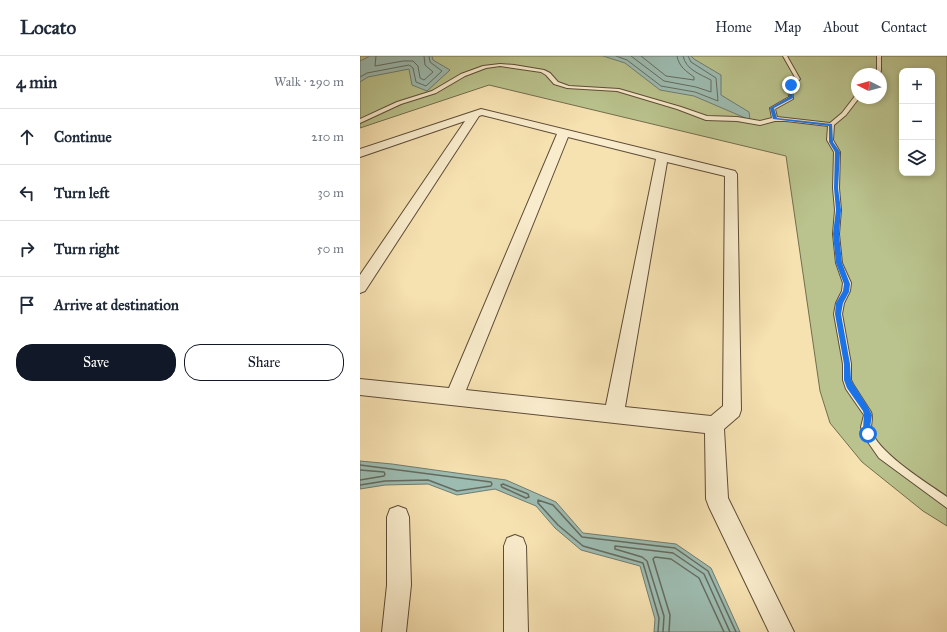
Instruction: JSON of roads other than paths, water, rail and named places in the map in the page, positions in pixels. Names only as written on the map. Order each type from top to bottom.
[{"type":"street","points":[[360,152],[481,112],[731,174],[732,410],[714,425],[360,387]]},
{"type":"street","points":[[360,287],[476,113]]},
{"type":"street","points":[[454,398],[564,132]]},
{"type":"street","points":[[614,414],[662,157]]},
{"type":"street","points":[[714,425],[717,499],[782,632]]},
{"type":"street","points":[[394,632],[399,585],[398,517]]},
{"type":"street","points":[[515,546],[516,632]]},
{"type":"lane","points":[[775,119],[772,108],[791,98],[790,87],[798,79],[785,56]]},
{"type":"lane","points":[[879,56],[879,68]]},
{"type":"lane","points":[[360,121],[399,103],[434,92],[464,75],[485,67],[500,65],[542,71],[548,74],[556,83],[569,87],[617,90],[679,108],[706,118],[736,119],[760,123],[775,119],[831,125],[844,114],[852,104]]},
{"type":"lane","points":[[831,125],[831,142],[837,152],[836,188],[838,210],[836,234],[839,263],[847,284],[846,292],[840,303],[838,314],[847,364],[847,380],[849,386],[866,409],[868,415],[866,427],[868,434],[882,455],[947,503]]},
{"type":"water","points":[[370,56],[432,56],[433,60],[450,70],[427,91],[412,85],[409,69],[368,77],[360,82],[360,61]]},
{"type":"water","points":[[603,56],[691,56],[721,75],[721,95],[749,112],[750,120],[694,96],[660,90],[625,63]]},
{"type":"water","points":[[360,461],[506,480],[556,502],[583,533],[676,544],[711,568],[740,632],[654,632],[655,619],[640,566],[581,550],[555,528],[536,506],[495,489],[457,495],[428,484],[385,485],[360,489]]}]
